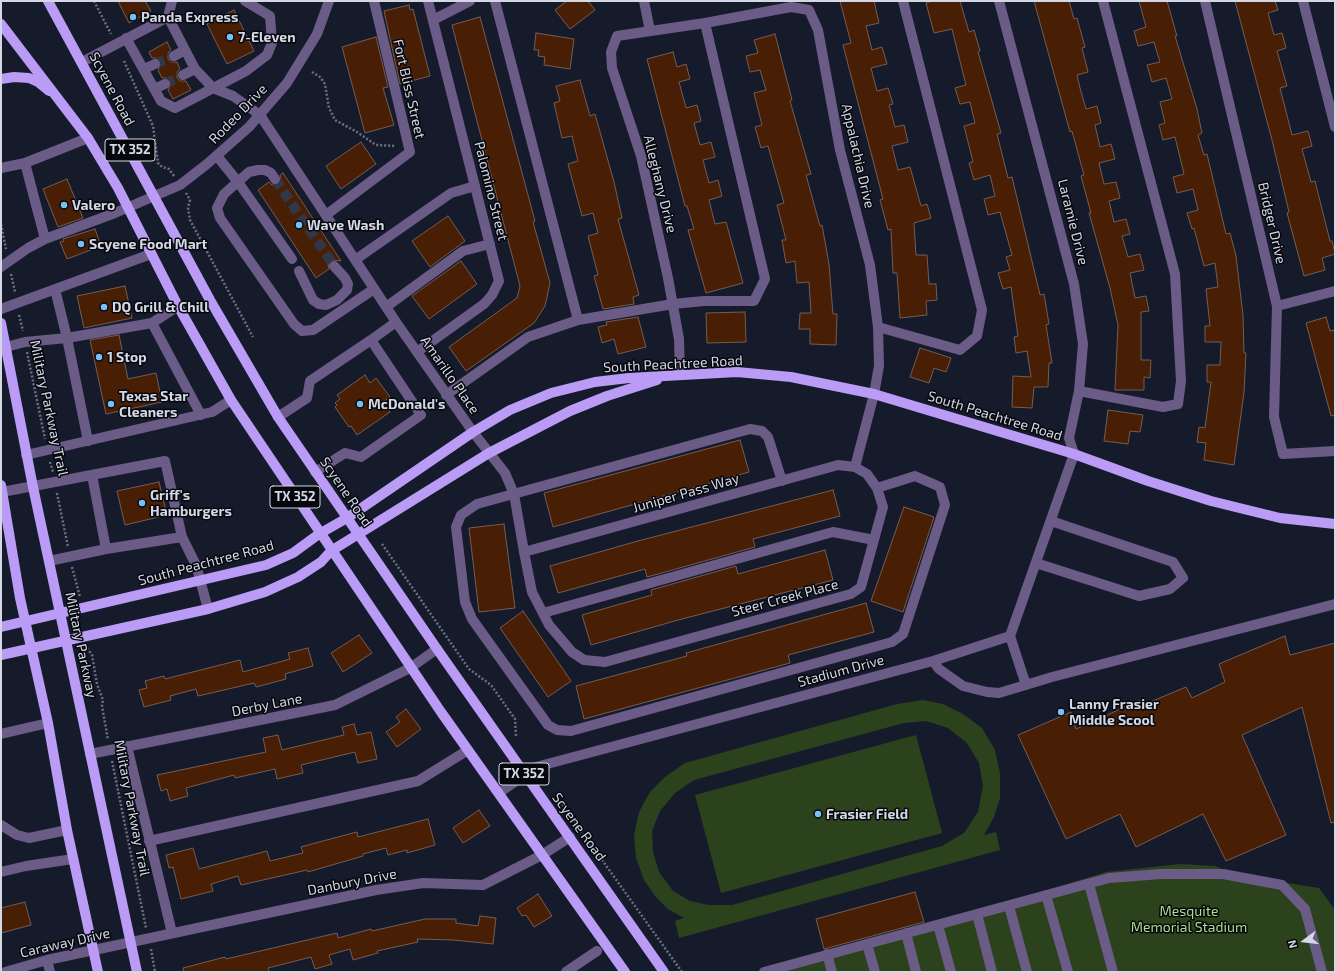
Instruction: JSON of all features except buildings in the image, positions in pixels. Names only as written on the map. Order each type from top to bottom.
[{"type":"main road","name":"Scyene Road","points":[[48,1],[210,300],[278,417],[524,775],[570,837],[664,972]]},
{"type":"main road","name":"TX 352","points":[[1,24],[88,138],[128,208],[178,306],[230,400],[410,668],[625,972]]},
{"type":"main road","points":[[1,79],[14,77],[29,78],[38,82],[62,102]]},
{"type":"main road","name":"Military Parkway","points":[[1,323],[3,348],[137,972]]},
{"type":"main road","name":"South Peachtree Road","points":[[1,627],[266,565],[293,553],[319,534],[347,518],[473,432],[510,410],[551,393],[595,382],[680,375],[737,372],[791,377],[874,394],[1074,454],[1148,481],[1211,501],[1280,518],[1335,524]]},
{"type":"main road","points":[[1,655],[31,650],[208,609],[265,592],[298,577],[321,562],[331,551],[489,453],[570,411],[607,396],[668,376]]},
{"type":"main road","points":[[2,488],[25,622],[48,723],[73,860],[98,972]]},
{"type":"street","points":[[172,1],[168,17],[195,69],[213,88],[232,96],[260,115]]},
{"type":"street","points":[[126,38],[161,101],[175,108],[246,71],[267,55],[272,43],[270,16],[245,1]]},
{"type":"street","name":"Rodeo Drive","points":[[5,264],[28,248],[45,239],[128,208],[180,184],[217,156],[250,127],[287,83],[317,34],[329,1]]},
{"type":"street","name":"Fort Bliss Street","points":[[326,215],[410,152],[374,1]]},
{"type":"street","name":"Palomino Street","points":[[417,352],[484,304],[492,296],[499,281],[428,1]]},
{"type":"street","points":[[433,20],[470,1]]},
{"type":"street","points":[[495,1],[578,320]]},
{"type":"street","points":[[644,1],[650,31]]},
{"type":"street","points":[[878,327],[960,350],[977,336],[982,310],[903,1]]},
{"type":"street","name":"Laramie Drive","points":[[999,1],[1074,284],[1083,344],[1080,391],[1069,438],[1074,454]]},
{"type":"street","points":[[1080,391],[1163,407],[1178,404],[1181,381],[1175,274],[1103,1]]},
{"type":"street","name":"Bridger Drive","points":[[1205,1],[1277,306],[1274,417],[1283,454],[1335,451]]},
{"type":"street","points":[[1303,1],[1335,127]]},
{"type":"street","name":"Appalachia Drive","points":[[650,31],[705,23],[791,7],[809,10],[818,30],[840,150],[870,266],[878,327],[879,366],[874,394],[855,467]]},
{"type":"street","points":[[82,62],[168,17]]},
{"type":"street","points":[[446,395],[528,337],[578,320],[673,304],[704,301],[754,301],[764,279],[705,23]]},
{"type":"street","name":"Alleghany Drive","points":[[650,31],[617,36],[611,52],[612,68],[641,156],[673,304],[679,339],[680,375]]},
{"type":"street","points":[[174,56],[185,50]]},
{"type":"street","points":[[144,69],[155,64]]},
{"type":"street","points":[[183,75],[195,69]]},
{"type":"street","points":[[154,89],[165,84]]},
{"type":"street","name":"Amarillo Place","points":[[260,115],[396,322],[446,395],[505,474],[514,494],[532,592],[549,625],[572,652],[584,660]]},
{"type":"street","points":[[1,168],[25,163],[88,138]]},
{"type":"street","points":[[217,156],[238,182],[292,259]]},
{"type":"street","points":[[25,163],[45,239]]},
{"type":"street","points":[[275,178],[270,173],[258,170],[249,172],[224,194],[217,208],[220,218],[294,324],[302,331],[313,330],[374,289]]},
{"type":"street","points":[[355,260],[451,193],[475,186]]},
{"type":"street","points":[[386,307],[463,251],[490,244]]},
{"type":"street","points":[[1,309],[151,254]]},
{"type":"street","points":[[299,271],[313,300],[319,304],[326,305],[337,300],[348,290],[348,284],[345,278],[334,266]]},
{"type":"street","points":[[55,289],[67,338],[88,441]]},
{"type":"street","points":[[1277,306],[1335,291]]},
{"type":"street","points":[[3,348],[25,342],[67,338],[152,323],[178,306]]},
{"type":"street","points":[[278,417],[307,398],[310,381],[396,322]]},
{"type":"street","points":[[152,323],[200,415]]},
{"type":"street","points":[[316,472],[345,453],[361,457],[421,415],[371,340]]},
{"type":"street","points":[[26,454],[212,412],[230,400]]},
{"type":"street","points":[[782,481],[768,438],[762,431],[750,429],[478,504],[461,515],[456,527],[465,602],[472,620],[548,725],[557,730],[571,731],[892,642],[903,634],[945,505],[940,487],[915,476],[877,488]]},
{"type":"street","points":[[1026,685],[1010,636],[1074,454]]},
{"type":"street","points":[[2,488],[33,487],[165,461],[182,538],[196,565],[208,609]]},
{"type":"street","name":"Juniper Pass Way","points":[[524,552],[838,465],[855,467]]},
{"type":"street","name":"Steer Creek Place","points":[[584,660],[605,662],[851,594],[861,587],[883,507],[877,488],[867,474],[855,467]]},
{"type":"street","points":[[92,475],[106,549]]},
{"type":"street","points":[[1036,563],[1139,596],[1170,589],[1183,578],[1173,562],[1051,521]]},
{"type":"street","points":[[543,613],[832,532],[874,540]]},
{"type":"street","points":[[49,562],[106,549],[182,538]]},
{"type":"street","points":[[932,661],[939,670],[963,686],[987,692],[999,693],[1335,604]]},
{"type":"street","name":"Stadium Drive","points":[[499,793],[536,767],[932,661],[1010,636]]},
{"type":"street","name":"Derby Lane","points":[[90,754],[314,711],[335,705],[410,668],[437,649]]},
{"type":"street","points":[[1,734],[48,723]]},
{"type":"street","points":[[127,746],[172,933]]},
{"type":"street","points":[[149,841],[418,781],[468,750]]},
{"type":"street","points":[[1,825],[17,835],[29,838],[67,830]]},
{"type":"street","name":"Danbury Drive","points":[[131,943],[376,890],[423,883],[483,885],[542,855],[570,837]]},
{"type":"street","points":[[1,872],[26,866],[73,860]]},
{"type":"street","points":[[764,972],[793,968],[827,954],[1109,878],[1161,874],[1223,874],[1282,885],[1305,909],[1322,972]]},
{"type":"street","points":[[1089,884],[1113,972]]},
{"type":"street","points":[[1046,895],[1068,972]]},
{"type":"street","points":[[1008,906],[1028,972]]},
{"type":"street","points":[[977,914],[992,972]]},
{"type":"street","points":[[938,925],[951,972]]},
{"type":"street","points":[[906,933],[916,972]]},
{"type":"street","name":"Caraway Drive","points":[[5,972],[47,960],[131,943]]},
{"type":"street","points":[[867,944],[875,972]]},
{"type":"street","points":[[566,972],[597,951]]},
{"type":"street","points":[[827,954],[832,972]]},
{"type":"street","points":[[47,960],[50,972]]},
{"type":"path","points":[[94,1],[116,44],[153,126],[158,163],[162,167],[169,169],[171,172]]},
{"type":"path","points":[[312,72],[320,77],[325,84],[331,114],[339,123],[357,132],[376,145],[399,146]]},
{"type":"path","points":[[190,200],[188,208],[190,220],[253,337]]},
{"type":"path","name":"Military Parkway Trail","points":[[1,224],[5,264],[17,304],[82,609]]},
{"type":"path","points":[[382,544],[469,669],[491,685],[515,719],[516,736]]},
{"type":"path","name":"Military Parkway Trail","points":[[86,637],[88,651],[92,655],[97,684],[103,700],[102,706],[110,750],[155,972]]},
{"type":"path","points":[[560,801],[682,972]]},
{"type":"green space","points":[[923,700],[943,704],[963,714],[982,728],[995,750],[1000,773],[1000,798],[994,817],[984,835],[996,832],[1000,850],[679,938],[675,921],[684,918],[668,909],[655,896],[644,880],[636,858],[634,835],[639,812],[650,792],[665,777],[685,763],[897,704]],"holes":[[[926,721],[948,728],[967,743],[979,763],[983,786],[978,812],[964,833],[942,846],[732,905],[708,905],[690,901],[673,891],[659,872],[653,852],[652,831],[660,811],[675,793],[694,780],[904,723]]]},
{"type":"green space","name":"Frasier Field","points":[[916,735],[942,833],[721,893],[695,795]]},
{"type":"green space","name":"Mesquite Memorial Stadium","points":[[1180,864],[1215,866],[1238,875],[1319,888],[1335,910],[1335,972],[782,972],[1106,872]]},
{"type":"tunnel","points":[[155,64],[174,56]]},
{"type":"tunnel","points":[[165,84],[183,75]]},
{"type":"tunnel","points":[[275,179],[334,266]]},
{"type":"place","name":"Panda Express","points":[[133,17]]},
{"type":"place","name":"7-Eleven","points":[[230,37]]},
{"type":"place","name":"Valero","points":[[64,205]]},
{"type":"place","name":"Wave Wash","points":[[299,225]]},
{"type":"place","name":"Scyene Food Mart","points":[[81,244]]},
{"type":"place","name":"DQ Grill & Chill","points":[[104,307]]},
{"type":"place","name":"1 Stop","points":[[99,357]]},
{"type":"place","name":"Texas Star Cleaners","points":[[111,404]]},
{"type":"place","name":"McDonald's","points":[[360,404]]},
{"type":"place","name":"Griff's Hamburgers","points":[[142,503]]},
{"type":"place","name":"Lanny Frasier Middle Scool","points":[[1061,712]]},
{"type":"place","name":"Frasier Field","points":[[818,814]]}]
